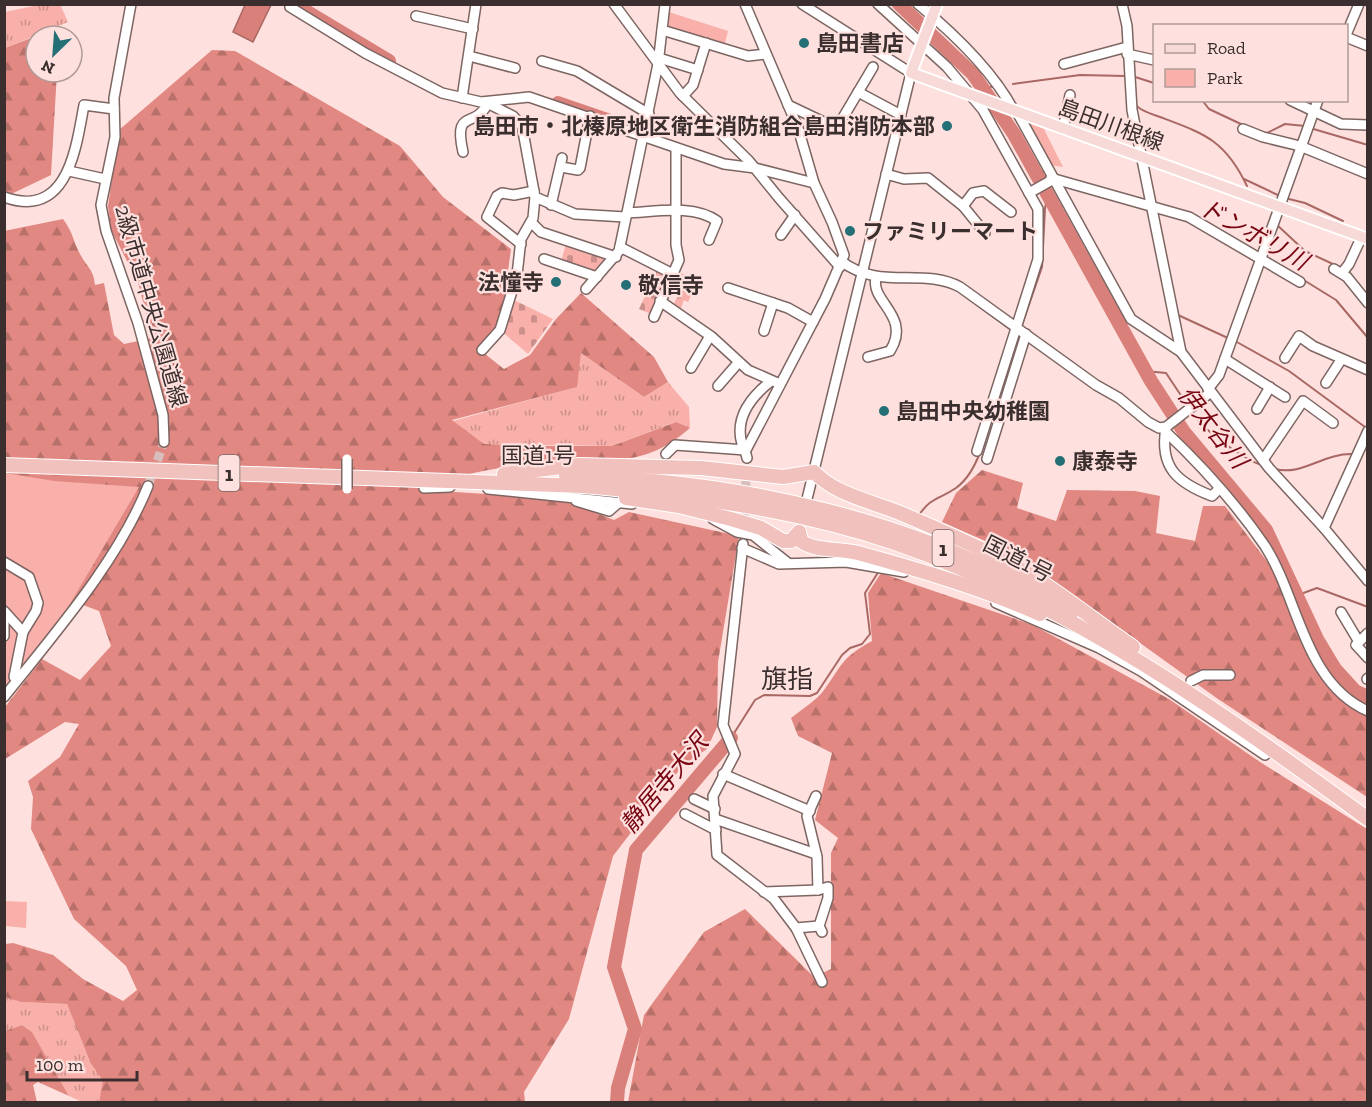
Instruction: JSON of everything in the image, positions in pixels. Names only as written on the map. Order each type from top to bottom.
[{"type":"highway","name":"国道1号","points":[[4,465],[453,480],[607,477],[692,485],[817,508],[923,540],[986,564],[1038,592],[1165,670],[1368,807]]},
{"type":"highway","points":[[507,478],[579,465],[701,468],[783,477],[814,472],[826,484],[838,490],[902,513],[1028,573],[1165,670]]},
{"type":"highway","points":[[507,478],[679,506],[761,528],[783,541],[791,541],[800,528],[801,541],[807,546],[843,549],[948,578],[1001,597],[1125,652]]},
{"type":"highway","name":"国道1号","points":[[507,478],[665,493],[758,507],[896,543],[981,577],[1088,630],[1190,693],[1368,819]]},
{"type":"main road","points":[[911,73],[937,4]]},
{"type":"main road","name":"島田川根線","points":[[911,73],[1141,157],[1281,199],[1365,237]]},
{"type":"street","name":"2級市道中央公園道線","points":[[131,4],[114,109],[115,137],[101,205],[104,224],[138,323],[163,415],[164,442]]},
{"type":"street","points":[[291,4],[290,8],[365,53],[430,87],[462,98],[486,102],[530,97],[724,164],[755,168],[814,183]]},
{"type":"street","points":[[462,98],[476,4]]},
{"type":"street","points":[[614,4],[659,61],[683,96],[755,168],[841,264],[876,278],[946,280],[1096,385],[1119,398],[1159,428],[1166,428],[1183,414],[1209,391],[1216,380],[1317,102]]},
{"type":"street","points":[[586,289],[616,257],[620,247],[659,61],[665,6],[653,4]]},
{"type":"street","points":[[745,4],[798,128],[814,183],[842,246],[841,264],[813,322],[776,383],[746,454]]},
{"type":"street","points":[[802,4],[911,73],[807,499]]},
{"type":"street","points":[[878,4],[946,67],[983,110],[1038,209],[1040,224],[1038,259],[977,451]]},
{"type":"street","points":[[918,4],[1004,92],[1131,320],[1181,352],[1263,460],[1368,581]]},
{"type":"street","points":[[1122,4],[1132,110],[1181,352]]},
{"type":"street","points":[[1348,33],[1359,4]]},
{"type":"street","points":[[416,16],[472,29]]},
{"type":"street","points":[[662,30],[748,56],[766,54]]},
{"type":"street","points":[[1348,36],[1368,46]]},
{"type":"street","points":[[683,96],[693,85],[706,43]]},
{"type":"street","points":[[1064,64],[1127,51],[1153,59]]},
{"type":"street","points":[[469,56],[515,68]]},
{"type":"street","points":[[659,61],[698,70]]},
{"type":"street","points":[[542,62],[577,71],[649,114]]},
{"type":"street","points":[[788,105],[834,127],[838,126],[873,67]]},
{"type":"street","points":[[858,92],[901,115]]},
{"type":"street","points":[[1063,129],[1070,95]]},
{"type":"street","points":[[463,152],[459,131],[461,125],[485,109],[486,102]]},
{"type":"street","points":[[482,350],[501,330],[517,275],[520,244],[531,222],[535,194],[522,126],[513,116],[486,102]]},
{"type":"street","points":[[1295,102],[1341,123],[1368,125]]},
{"type":"street","points":[[4,197],[18,202],[37,200],[56,188],[74,162],[84,105],[114,109]]},
{"type":"street","points":[[551,205],[561,162],[578,170],[580,168],[590,116]]},
{"type":"street","points":[[1243,129],[1263,137],[1300,146],[1368,174]]},
{"type":"street","points":[[654,317],[679,260],[676,245],[678,211],[676,148]]},
{"type":"street","points":[[69,171],[105,179]]},
{"type":"street","points":[[886,174],[904,179],[928,178],[963,206],[985,232]]},
{"type":"street","points":[[1029,193],[1052,179],[1189,217],[1300,282]]},
{"type":"street","points":[[963,206],[973,193],[984,191],[1011,212]]},
{"type":"street","points":[[520,244],[487,217],[497,196],[502,193],[535,194],[551,205],[575,214],[626,215],[678,211],[701,214],[717,221],[709,240]]},
{"type":"street","points":[[781,235],[795,215]]},
{"type":"street","points":[[531,222],[541,232],[616,257]]},
{"type":"street","points":[[1365,237],[1350,264],[1338,271],[1368,303]]},
{"type":"street","points":[[620,247],[673,274]]},
{"type":"street","points":[[544,259],[597,277]]},
{"type":"street","points":[[868,357],[890,351],[896,325],[892,313],[876,290],[876,278]]},
{"type":"street","points":[[728,288],[773,303],[813,322]]},
{"type":"street","points":[[660,301],[710,336],[738,363],[776,383]]},
{"type":"street","points":[[764,331],[773,303]]},
{"type":"street","points":[[987,459],[1026,334]]},
{"type":"street","points":[[691,368],[710,336]]},
{"type":"street","points":[[1285,358],[1299,336],[1341,360],[1368,370]]},
{"type":"street","points":[[1225,358],[1285,397]]},
{"type":"street","points":[[1326,383],[1341,360]]},
{"type":"street","points":[[718,386],[738,363]]},
{"type":"street","points":[[746,454],[741,432],[744,410],[759,391],[776,383]]},
{"type":"street","points":[[1257,409],[1270,387]]},
{"type":"street","points":[[1263,460],[1303,401],[1333,423]]},
{"type":"street","points":[[1166,428],[1264,546],[1280,572],[1315,659],[1324,674],[1339,691],[1368,711]]},
{"type":"street","points":[[1166,428],[1163,449],[1166,460],[1180,479],[1192,488],[1212,496],[1219,489]]},
{"type":"street","points":[[1324,528],[1368,431]]},
{"type":"street","points":[[666,454],[675,445],[746,454]]},
{"type":"street","points":[[347,459],[347,489]]},
{"type":"street","points":[[4,697],[128,530],[148,486]]},
{"type":"street","points":[[424,488],[474,487],[661,508],[718,520],[737,532],[753,535],[790,564]]},
{"type":"street","points":[[577,497],[576,502],[609,511],[617,504]]},
{"type":"street","points":[[822,982],[796,928],[774,899],[717,855],[713,796],[735,754],[723,725],[742,546],[779,564],[846,562],[897,571],[957,588],[1099,648],[1183,697],[1265,755]]},
{"type":"street","points":[[4,562],[29,577],[36,595],[36,611],[23,632],[14,677]]},
{"type":"street","points":[[4,611],[23,632]]},
{"type":"street","points":[[1341,612],[1359,642]]},
{"type":"street","points":[[4,619],[4,636]]},
{"type":"street","points":[[1368,633],[1356,645],[1368,658]]},
{"type":"street","points":[[1191,681],[1203,675],[1230,675]]},
{"type":"street","points":[[723,774],[810,811]]},
{"type":"street","points":[[816,796],[807,816],[816,854],[818,890]]},
{"type":"street","points":[[694,799],[715,814],[816,854]]},
{"type":"street","points":[[685,814],[716,830]]},
{"type":"street","points":[[764,892],[818,890],[828,887],[828,898],[821,929],[796,928]]},
{"type":"green space","points":[[60,4],[68,22],[24,24],[24,40],[5,48],[5,12],[38,5]]},
{"type":"green space","points":[[669,12],[728,31],[724,47],[666,29]]},
{"type":"green space","points":[[24,41],[24,84],[56,84],[51,175],[5,197],[5,48]]},
{"type":"green space","points":[[212,50],[235,51],[400,146],[443,197],[511,249],[500,330],[480,350],[504,369],[530,355],[556,319],[581,293],[654,357],[668,382],[644,397],[581,353],[577,387],[452,420],[484,444],[612,446],[676,422],[690,428],[675,440],[648,454],[620,459],[534,464],[476,472],[424,490],[535,497],[574,504],[614,520],[629,512],[739,536],[718,662],[717,727],[707,749],[683,765],[613,856],[569,1019],[524,1092],[525,1102],[99,1102],[103,1081],[90,1062],[67,1004],[21,1002],[5,997],[5,944],[13,943],[53,955],[83,979],[123,1001],[137,990],[126,966],[74,919],[31,829],[33,797],[28,781],[60,757],[79,724],[65,722],[5,759],[5,707],[42,659],[80,680],[111,646],[99,611],[83,605],[67,609],[5,605],[4,231],[63,219],[80,254],[92,272],[95,285],[104,283],[114,335],[124,344],[152,338],[138,282],[111,230],[108,206],[119,130]]},
{"type":"green space","points":[[1026,121],[1044,129],[1063,167],[1050,165]]},
{"type":"green space","points":[[566,244],[609,259],[595,274],[561,261]]},
{"type":"green space","points":[[657,270],[670,277],[651,314],[639,309]]},
{"type":"green space","points":[[678,272],[698,280],[688,302],[684,300],[680,311],[673,306],[679,293],[671,288]]},
{"type":"green space","points":[[514,300],[553,319],[528,354],[500,330]]},
{"type":"green space","points":[[581,353],[644,397],[668,382],[689,407],[690,428],[675,422],[612,446],[483,444],[453,421],[576,387]]},
{"type":"green space","points":[[982,470],[1023,483],[1017,508],[1056,521],[1067,490],[1135,491],[1160,496],[1156,533],[1195,541],[1203,506],[1225,506],[1282,581],[1308,644],[1344,692],[1367,708],[1367,797],[1218,699],[1019,556],[942,522],[956,493]]},
{"type":"green space","points":[[5,473],[54,481],[139,487],[67,609],[5,690]]},
{"type":"green space","points":[[881,573],[1033,625],[1169,699],[1260,762],[1367,829],[1367,1102],[628,1102],[644,1015],[704,932],[745,909],[814,977],[831,969],[831,853],[838,838],[815,820],[832,753],[798,736],[791,718],[821,694],[848,657],[872,641],[868,593]]},
{"type":"green space","points":[[5,901],[27,902],[26,928],[5,926]]},
{"type":"green space","points":[[4,996],[21,1002],[67,1004],[89,1060],[104,1081],[99,1102],[82,1102],[69,1096],[32,1032],[22,1025],[5,1031]]},
{"type":"green space","points":[[22,1025],[32,1032],[69,1096],[38,1082],[33,1085],[37,1102],[5,1102],[5,1031]]},
{"type":"shaded area","points":[[245,5],[271,5],[253,42],[233,32]]},
{"type":"waterway","points":[[294,4],[389,61]]},
{"type":"waterway","name":"伊太谷川","points":[[899,4],[973,74],[1014,134],[1151,381],[1184,432],[1266,530],[1317,639],[1335,669],[1355,691],[1368,697]]},
{"type":"waterway","points":[[1013,84],[1080,75],[1126,76]]},
{"type":"waterway","points":[[1132,76],[1153,83]]},
{"type":"waterway","points":[[983,88],[996,86]]},
{"type":"waterway","points":[[1204,102],[1209,109],[1243,125]]},
{"type":"waterway","points":[[558,103],[625,126]]},
{"type":"waterway","points":[[1136,105],[1143,111],[1202,134],[1222,148],[1247,186]]},
{"type":"waterway","points":[[517,115],[526,127]]},
{"type":"waterway","points":[[1265,134],[1285,124],[1305,126]]},
{"type":"waterway","points":[[1310,128],[1368,145]]},
{"type":"waterway","name":"ドンボリ川","points":[[1036,171],[1046,172]]},
{"type":"waterway","points":[[1244,179],[1280,196]]},
{"type":"waterway","points":[[1022,325],[1042,267],[1045,208],[1048,195]]},
{"type":"waterway","points":[[1285,198],[1305,203],[1343,221]]},
{"type":"waterway","points":[[1276,224],[1305,251],[1335,265]]},
{"type":"waterway","name":"ドンボリ川","points":[[1302,279],[1336,300],[1368,338]]},
{"type":"waterway","points":[[1178,315],[1230,339]]},
{"type":"waterway","points":[[1235,341],[1289,371],[1365,427]]},
{"type":"waterway","points":[[1145,371],[1166,373],[1188,406]]},
{"type":"waterway","points":[[1191,411],[1204,427],[1224,443],[1264,466]]},
{"type":"waterway","points":[[982,448],[994,414]]},
{"type":"waterway","points":[[919,515],[932,501],[964,481],[980,453]]},
{"type":"waterway","points":[[1275,469],[1295,469],[1332,457],[1353,454]]},
{"type":"waterway","points":[[731,738],[755,700],[764,695],[810,696],[817,693],[842,655],[850,648],[862,644],[870,634],[865,593],[879,571]]},
{"type":"waterway","points":[[1298,595],[1317,588],[1368,607]]},
{"type":"waterway","name":"静居寺大沢","points":[[617,1102],[618,1088],[635,1029],[614,967],[636,850],[731,738]]},
{"type":"tunnel","points":[[148,486],[164,442]]},
{"type":"tunnel","points":[[743,544],[747,458]]},
{"type":"place","name":"島田書店","points":[[804,43]]},
{"type":"place","name":"島田市・北榛原地区衛生消防組合島田消防本部","points":[[947,126]]},
{"type":"place","name":"ファミリーマート","points":[[850,231]]},
{"type":"place","name":"法憧寺","points":[[556,282]]},
{"type":"place","name":"敬信寺","points":[[626,285]]},
{"type":"place","name":"島田中央幼稚園","points":[[884,411]]},
{"type":"place","name":"康泰寺","points":[[1060,461]]},
{"type":"district","name":"旗指","points":[[787,679]]}]
